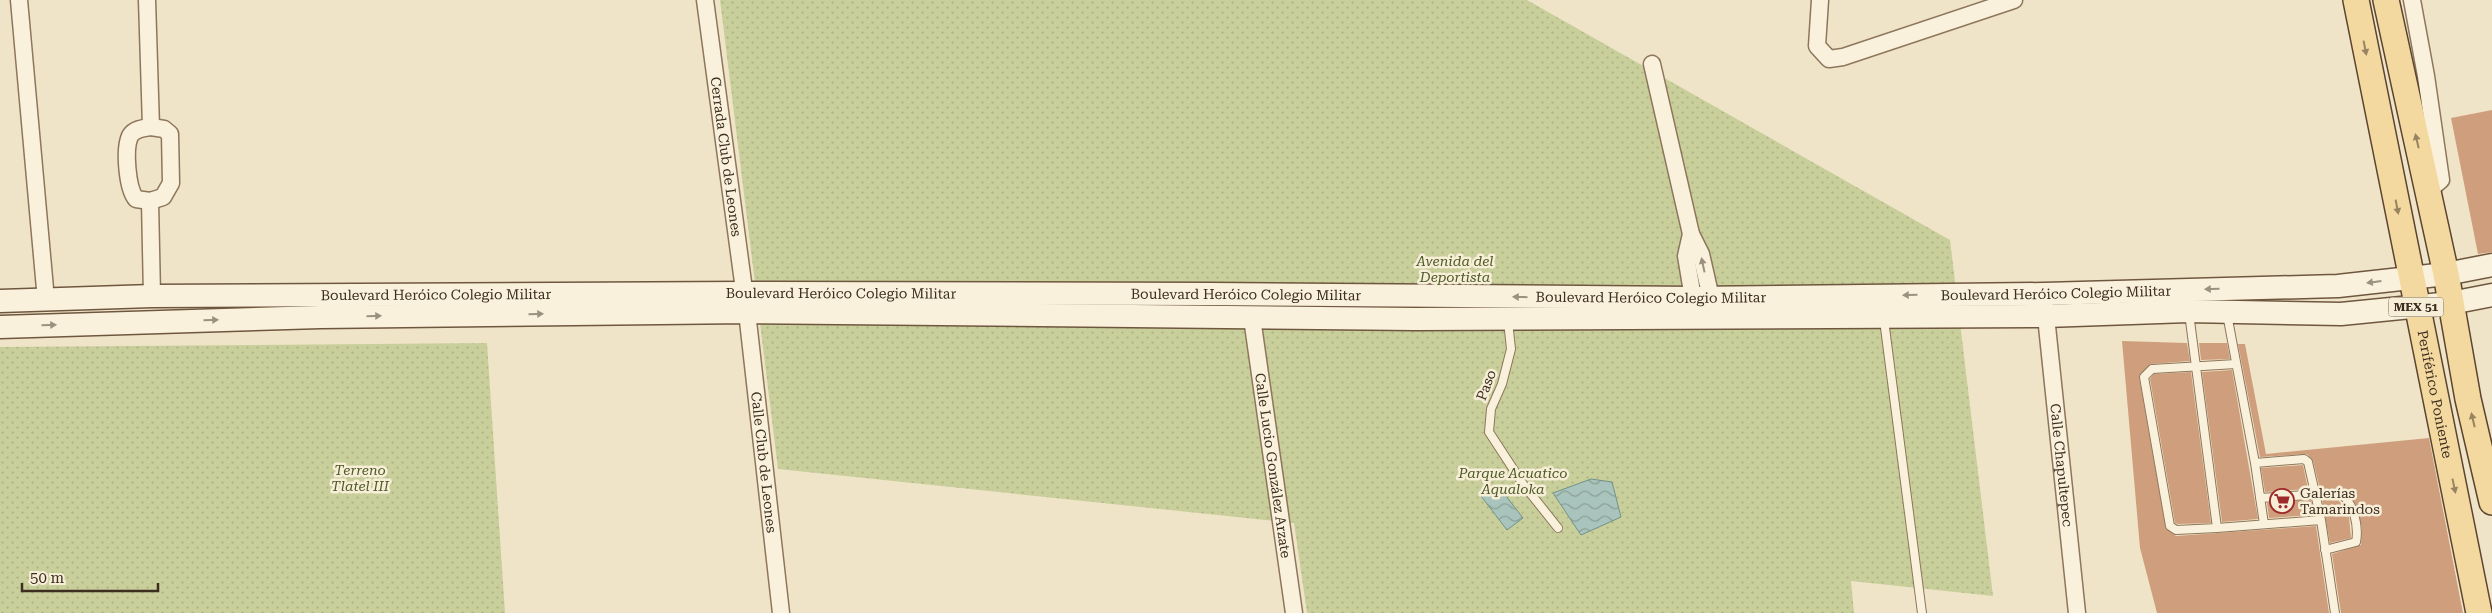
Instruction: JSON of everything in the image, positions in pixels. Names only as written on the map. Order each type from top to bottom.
[{"type":"main road","name":"Periférico Poniente","points":[[2356,0],[2410,278],[2479,613]]},
{"type":"main road","name":"MEX 51","points":[[2386,0],[2446,274],[2468,399],[2492,502]]},
{"type":"main road","name":"Boulevard Heróico Colegio Militar","points":[[0,327],[746,302],[1209,294],[1702,298],[2044,294],[2338,286],[2446,274],[2492,266]]},
{"type":"main road","name":"Boulevard Heróico Colegio Militar","points":[[0,301],[152,296],[746,302],[1252,318],[1507,319],[2046,316],[2188,311],[2340,314],[2451,303],[2492,295]]},
{"type":"street","points":[[19,0],[46,300]]},
{"type":"street","points":[[147,0],[151,127]]},
{"type":"street","name":"Cerrada Club de Leones","points":[[705,0],[746,302]]},
{"type":"street","points":[[1820,0],[1817,46],[1829,59],[1843,57],[2014,0]]},
{"type":"street","points":[[2412,0],[2442,180],[2428,191]]},
{"type":"street","points":[[1652,64],[1691,234],[1701,254],[1702,298]]},
{"type":"street","points":[[151,127],[164,129],[170,134],[171,182],[163,197],[150,201],[136,199],[130,192],[128,145],[130,135],[137,130],[151,127]]},
{"type":"street","points":[[150,201],[152,296]]},
{"type":"street","name":"Calle Chapultepec","points":[[2044,294],[2077,613]]},
{"type":"street","name":"Calle Club de Leones","points":[[746,302],[781,613]]},
{"type":"street","name":"Calle Lucio González Arzate","points":[[1252,318],[1294,613]]},
{"type":"lane","points":[[2188,311],[2216,528]]},
{"type":"lane","points":[[2226,312],[2255,463],[2264,524]]},
{"type":"lane","points":[[1884,317],[1922,613]]},
{"type":"lane","name":"Paso","points":[[1507,319],[1511,349],[1502,384],[1490,409],[1489,432],[1524,484],[1558,528]]},
{"type":"lane","points":[[2236,364],[2152,368],[2144,377],[2170,526],[2176,530],[2321,520]]},
{"type":"lane","points":[[2255,463],[2304,460],[2309,465],[2321,520],[2335,613]]},
{"type":"lane","points":[[2260,498],[2340,493],[2348,499],[2352,506],[2356,542],[2325,550]]},
{"type":"green space","name":"Avenida del Deportista","points":[[720,0],[1527,0],[1950,240],[1993,596],[1851,581],[1854,613],[1307,613],[1294,523],[778,469]]},
{"type":"green space","name":"Terreno Tlatel III","points":[[487,343],[505,613],[0,613],[0,347]]},
{"type":"water","points":[[1591,479],[1612,482],[1621,517],[1581,535],[1553,493]]},
{"type":"water","points":[[1499,487],[1523,518],[1507,530],[1481,496]]},
{"type":"building","points":[[2492,110],[2492,252],[2478,254],[2451,118]]},
{"type":"building","points":[[2122,341],[2187,343],[2190,361],[2151,364],[2139,376],[2166,529],[2176,536],[2316,526],[2329,613],[2157,613],[2140,548]]},
{"type":"building","points":[[2199,343],[2227,343],[2230,359],[2201,360]]},
{"type":"building","points":[[2238,344],[2245,344],[2266,454],[2429,438],[2463,613],[2341,613],[2332,554],[2361,545],[2362,528],[2357,507],[2349,494],[2342,488],[2320,489],[2313,461],[2307,454],[2260,457]]},
{"type":"building","points":[[2232,370],[2258,519],[2222,522],[2202,372]]},
{"type":"building","points":[[2191,372],[2211,523],[2178,524],[2175,523],[2150,379],[2154,374]]},
{"type":"building","points":[[2303,465],[2308,489],[2265,492],[2261,468]]},
{"type":"building","points":[[2338,499],[2349,517],[2351,538],[2330,543],[2322,500]]},
{"type":"building","points":[[2311,500],[2314,515],[2269,518],[2267,503]]},
{"type":"place","name":"Galerías Tamarindos","points":[[2282,501]]},
{"type":"park label","name":"Parque Acuatico Aqualoka","points":[[1513,482]]}]
